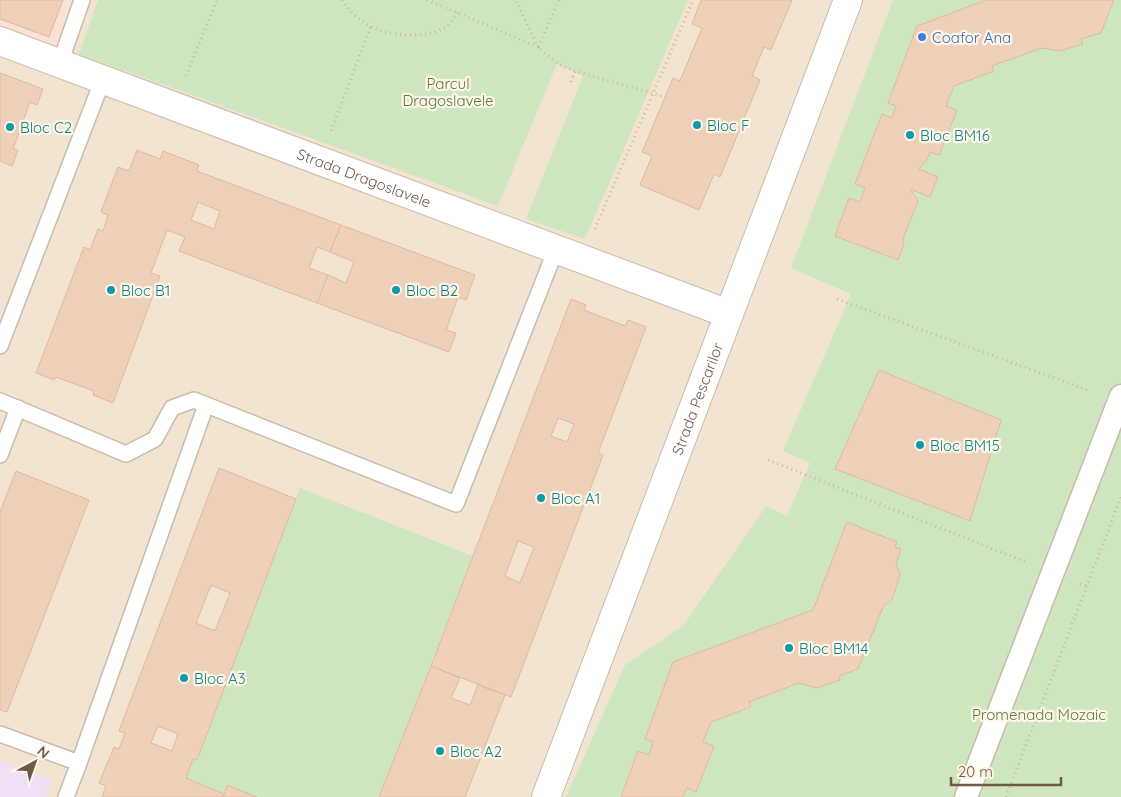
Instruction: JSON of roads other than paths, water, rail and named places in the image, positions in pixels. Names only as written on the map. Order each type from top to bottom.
[{"type":"street","name":"Strada Pescarilor","points":[[546,797],[848,0]]},
{"type":"street","name":"Strada Dragoslavele","points":[[0,41],[729,314]]},
{"type":"street","points":[[966,797],[1120,399]]},
{"type":"lane","points":[[60,63],[82,0]]},
{"type":"lane","points":[[0,346],[103,79]]},
{"type":"lane","points":[[0,401],[126,454],[155,438],[172,408],[194,400],[456,504],[556,249]]},
{"type":"lane","points":[[66,797],[206,405]]},
{"type":"lane","points":[[0,455],[18,408]]},
{"type":"lane","points":[[0,734],[79,763]]},
{"type":"place","name":"Coafor Ana","points":[[922,37]]},
{"type":"place","name":"Bloc F","points":[[697,125]]},
{"type":"place","name":"Bloc C2","points":[[10,127]]},
{"type":"place","name":"Bloc BM16","points":[[910,135]]},
{"type":"place","name":"Bloc B1","points":[[111,290]]},
{"type":"place","name":"Bloc B2","points":[[396,290]]},
{"type":"place","name":"Bloc BM15","points":[[920,445]]},
{"type":"place","name":"Bloc A1","points":[[541,498]]},
{"type":"place","name":"Bloc BM14","points":[[789,648]]},
{"type":"place","name":"Bloc A3","points":[[184,678]]},
{"type":"place","name":"Bloc A2","points":[[440,751]]},
{"type":"park label","name":"Parcul Dragoslavele","points":[[448,92]]},
{"type":"park label","name":"Promenada Mozaic","points":[[1039,714]]}]
